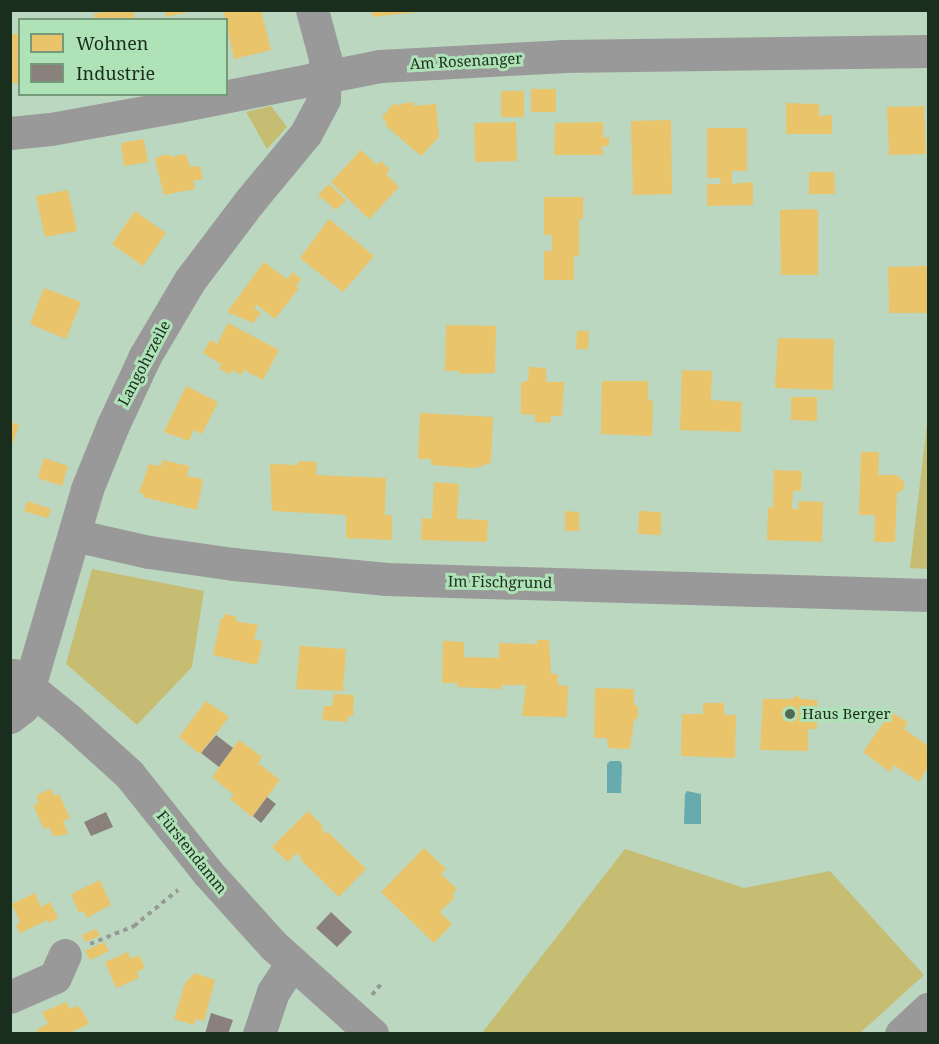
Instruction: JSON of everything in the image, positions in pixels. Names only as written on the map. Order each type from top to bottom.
[{"type":"street","name":"Langohrzeile","points":[[10,717],[23,707],[20,680],[74,536],[99,458],[145,356],[190,280],[249,202],[306,133],[324,99],[325,58],[312,10]]},
{"type":"street","name":"Am Rosenanger","points":[[228,96],[380,66],[562,56],[928,51]]},
{"type":"street","name":"Am Rosenanger","points":[[10,133],[51,129],[227,96]]},
{"type":"street","name":"Im Fischgrund","points":[[74,536],[149,552],[233,564],[386,579],[928,595]]},
{"type":"street","name":"Fürstendamm","points":[[20,680],[129,774],[208,873],[292,963],[372,1034]]},
{"type":"street","points":[[10,997],[55,977],[65,955]]},
{"type":"street","points":[[259,1034],[273,992],[292,963]]},
{"type":"street","points":[[901,1034],[928,1010]]},
{"type":"path","points":[[65,955],[134,926],[178,890]]},
{"type":"path","points":[[377,988],[381,984]]},
{"type":"shaded area","points":[[271,106],[287,127],[267,149],[246,112]]},
{"type":"shaded area","points":[[928,415],[928,569],[910,568]]},
{"type":"shaded area","points":[[92,569],[204,591],[192,667],[137,725],[66,664]]},
{"type":"shaded area","points":[[625,849],[744,888],[830,871],[924,975],[860,1033],[482,1033]]},
{"type":"water","points":[[610,761],[620,761],[622,764],[621,793],[607,793],[607,764]]},
{"type":"water","points":[[687,791],[701,794],[701,824],[684,824]]},
{"type":"building: Wohnen","points":[[112,10],[133,10],[135,18],[95,18],[94,14]]},
{"type":"building: Wohnen","points":[[165,10],[192,10],[192,11],[166,17]]},
{"type":"building: Wohnen","points":[[223,10],[261,10],[271,50],[234,59],[228,32],[228,18],[225,18]]},
{"type":"building: Wohnen","points":[[372,10],[417,10],[417,12],[372,17]]},
{"type":"building: Wohnen","points":[[10,34],[18,34],[18,83],[10,83]]},
{"type":"building: Wohnen","points":[[531,89],[556,89],[556,112],[531,112]]},
{"type":"building: Wohnen","points":[[501,91],[524,91],[524,117],[501,117]]},
{"type":"building: Wohnen","points":[[414,102],[414,106],[436,104],[439,137],[421,156],[385,125],[387,123],[382,117],[394,103],[398,106]]},
{"type":"building: Wohnen","points":[[786,103],[819,104],[819,116],[832,115],[832,134],[786,134]]},
{"type":"building: Wohnen","points":[[924,106],[926,154],[889,155],[887,107]]},
{"type":"building: Wohnen","points":[[671,120],[672,194],[633,195],[631,121]]},
{"type":"building: Wohnen","points":[[516,122],[517,161],[475,162],[474,123]]},
{"type":"building: Wohnen","points":[[603,122],[603,138],[609,137],[609,146],[602,146],[603,155],[554,155],[555,123]]},
{"type":"building: Wohnen","points":[[707,128],[747,128],[747,171],[732,171],[732,184],[753,182],[753,205],[707,206],[707,184],[721,184],[720,178],[707,178]]},
{"type":"building: Wohnen","points":[[144,139],[148,162],[124,166],[121,143]]},
{"type":"building: Wohnen","points":[[361,150],[377,165],[381,161],[390,170],[386,174],[399,187],[369,219],[331,182]]},
{"type":"building: Wohnen","points":[[170,154],[170,157],[186,154],[190,167],[200,166],[203,179],[193,181],[195,189],[164,195],[155,160],[157,157]]},
{"type":"building: Wohnen","points":[[809,172],[834,172],[835,194],[809,194]]},
{"type":"building: Wohnen","points":[[329,184],[346,200],[336,210],[318,195]]},
{"type":"building: Wohnen","points":[[68,190],[77,231],[45,237],[36,196]]},
{"type":"building: Wohnen","points":[[544,197],[583,197],[583,219],[579,219],[579,256],[574,256],[574,280],[544,280],[544,251],[552,251],[552,235],[544,235]]},
{"type":"building: Wohnen","points":[[780,210],[818,210],[818,275],[781,275]]},
{"type":"building: Wohnen","points":[[135,211],[166,233],[143,266],[112,244]]},
{"type":"building: Wohnen","points":[[329,219],[374,256],[343,292],[300,258]]},
{"type":"building: Wohnen","points":[[264,262],[287,279],[293,272],[301,279],[296,286],[299,288],[275,319],[257,305],[254,308],[261,313],[253,323],[227,312]]},
{"type":"building: Wohnen","points":[[928,266],[928,313],[889,313],[888,267]]},
{"type":"building: Wohnen","points":[[44,288],[81,302],[66,339],[30,324]]},
{"type":"building: Wohnen","points":[[228,323],[279,350],[263,380],[244,370],[241,375],[232,370],[230,374],[219,369],[221,364],[203,353],[210,340],[217,344]]},
{"type":"building: Wohnen","points":[[446,325],[496,326],[495,373],[460,374],[460,371],[445,371]]},
{"type":"building: Wohnen","points":[[577,331],[589,331],[588,349],[576,349]]},
{"type":"building: Wohnen","points":[[778,338],[834,339],[833,390],[775,388]]},
{"type":"building: Wohnen","points":[[529,367],[546,368],[546,382],[564,382],[562,416],[551,416],[550,423],[535,422],[535,415],[521,414],[521,382],[528,381]]},
{"type":"building: Wohnen","points":[[682,370],[712,371],[711,400],[742,402],[741,432],[680,430]]},
{"type":"building: Wohnen","points":[[602,381],[648,381],[648,400],[653,401],[652,436],[601,434]]},
{"type":"building: Wohnen","points":[[186,386],[218,402],[202,434],[194,430],[189,441],[164,432]]},
{"type":"building: Wohnen","points":[[791,397],[817,397],[817,421],[791,420]]},
{"type":"building: Wohnen","points":[[420,413],[493,417],[491,463],[474,468],[431,465],[431,459],[418,459]]},
{"type":"building: Wohnen","points":[[10,422],[19,425],[11,448],[10,448]]},
{"type":"building: Wohnen","points":[[861,452],[879,452],[878,475],[897,475],[904,482],[904,489],[897,493],[895,542],[874,542],[875,515],[859,515]]},
{"type":"building: Wohnen","points":[[44,458],[68,466],[62,486],[38,478]]},
{"type":"building: Wohnen","points":[[162,460],[189,466],[187,476],[203,479],[197,510],[143,497],[144,494],[139,493],[149,464],[161,466]]},
{"type":"building: Wohnen","points":[[298,461],[317,462],[316,475],[386,478],[385,515],[392,515],[392,540],[346,538],[346,515],[272,511],[270,464],[298,465]]},
{"type":"building: Wohnen","points":[[774,470],[802,471],[801,491],[793,491],[792,509],[798,509],[799,501],[823,502],[822,542],[767,540],[768,507],[773,508]]},
{"type":"building: Wohnen","points":[[434,482],[459,484],[457,519],[488,520],[487,542],[421,540],[422,518],[432,519]]},
{"type":"building: Wohnen","points":[[27,501],[51,509],[48,518],[24,511]]},
{"type":"building: Wohnen","points":[[565,511],[579,512],[579,531],[565,531]]},
{"type":"building: Wohnen","points":[[639,511],[661,512],[661,535],[638,534]]},
{"type":"building: Wohnen","points":[[224,614],[237,617],[235,621],[258,625],[254,639],[263,641],[257,665],[213,655],[221,618],[224,618]]},
{"type":"building: Wohnen","points":[[537,640],[549,640],[551,674],[558,674],[558,685],[568,686],[567,717],[522,716],[526,685],[502,685],[502,689],[457,687],[457,683],[442,683],[443,641],[464,642],[464,657],[499,658],[499,643],[537,644]]},
{"type":"building: Wohnen","points":[[300,646],[346,649],[343,691],[296,689]]},
{"type":"building: Wohnen","points":[[595,688],[634,689],[634,704],[638,707],[638,717],[634,721],[630,749],[608,748],[607,738],[594,738]]},
{"type":"building: Wohnen","points":[[334,694],[354,695],[353,716],[348,716],[347,722],[322,720],[324,706],[332,706]]},
{"type":"building: Wohnen","name":"Haus Berger","points":[[797,695],[801,699],[817,700],[817,729],[808,729],[808,751],[760,750],[763,699],[792,699]]},
{"type":"building: Wohnen","points":[[206,701],[229,717],[200,754],[179,737]]},
{"type":"building: Wohnen","points":[[703,703],[724,703],[724,715],[736,715],[735,758],[681,756],[682,714],[703,714]]},
{"type":"building: Wohnen","points":[[891,712],[908,722],[904,729],[928,746],[928,767],[919,782],[894,765],[890,772],[863,752]]},
{"type":"building: Wohnen","points":[[239,740],[262,757],[258,763],[280,780],[252,817],[230,799],[234,795],[212,777]]},
{"type":"building: Wohnen","points":[[50,789],[55,796],[59,794],[70,818],[63,821],[68,833],[64,835],[53,836],[49,827],[44,829],[33,805],[38,804],[37,795]]},
{"type":"building: Wohnen","points":[[308,811],[323,826],[321,828],[326,834],[328,832],[366,869],[339,897],[301,860],[302,858],[297,853],[288,862],[272,847]]},
{"type":"building: Wohnen","points":[[424,848],[446,869],[441,874],[457,889],[453,893],[454,898],[440,912],[452,924],[434,943],[381,892]]},
{"type":"building: Wohnen","points":[[100,880],[111,905],[86,918],[84,911],[79,913],[71,894]]},
{"type":"building: Wohnen","points":[[35,893],[41,907],[50,902],[58,918],[49,923],[48,920],[20,933],[16,925],[20,922],[12,904]]},
{"type":"building: Wohnen","points":[[96,929],[100,936],[85,942],[82,935]]},
{"type":"building: Wohnen","points":[[104,942],[109,951],[90,960],[85,951]]},
{"type":"building: Wohnen","points":[[128,952],[131,959],[139,955],[145,968],[137,972],[139,978],[116,988],[105,962]]},
{"type":"building: Wohnen","points":[[195,973],[215,980],[204,1021],[196,1019],[194,1025],[174,1019],[185,983]]},
{"type":"building: Wohnen","points":[[67,1002],[70,1009],[77,1006],[82,1010],[89,1024],[67,1034],[39,1034],[37,1029],[48,1024],[42,1012]]},
{"type":"building: Industrie","points":[[216,735],[233,748],[219,767],[201,753]]},
{"type":"building: Industrie","points":[[267,797],[276,804],[261,823],[253,816]]},
{"type":"building: Industrie","points":[[106,812],[113,827],[91,836],[84,822]]},
{"type":"building: Industrie","points":[[331,912],[352,932],[337,947],[316,928]]},
{"type":"building: Industrie","points":[[211,1013],[233,1020],[228,1034],[205,1034]]},
{"type":"place","name":"Haus Berger","points":[[790,714]]}]
